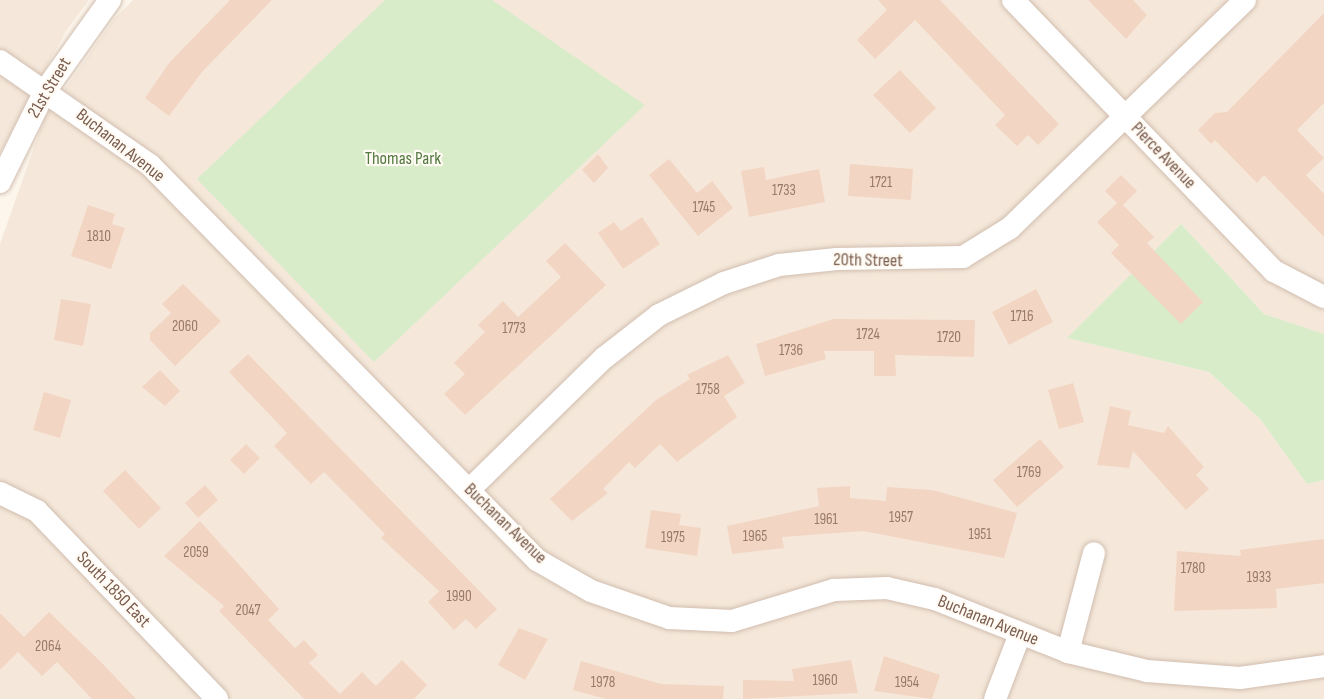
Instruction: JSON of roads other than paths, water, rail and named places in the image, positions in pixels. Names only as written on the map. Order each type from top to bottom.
[{"type":"street","name":"21st Street","points":[[0,182],[45,91],[110,0]]},
{"type":"street","name":"Pierce Avenue","points":[[1012,0],[1274,271],[1324,297]]},
{"type":"street","name":"20th Street","points":[[469,490],[604,358],[659,315],[724,283],[779,265],[963,257],[1010,228],[1245,0]]},
{"type":"street","name":"Buchanan Avenue","points":[[0,61],[150,165],[537,560],[591,591],[669,618],[732,621],[834,590],[887,588],[935,599],[1068,652],[1147,671],[1240,678],[1324,666]]},
{"type":"street","name":"South 1850 East","points":[[0,493],[37,511],[217,699]]},
{"type":"street","points":[[1068,652],[1094,553]]},
{"type":"street","points":[[995,699],[1020,634]]},
{"type":"park label","name":"Thomas Park","points":[[403,159]]}]
